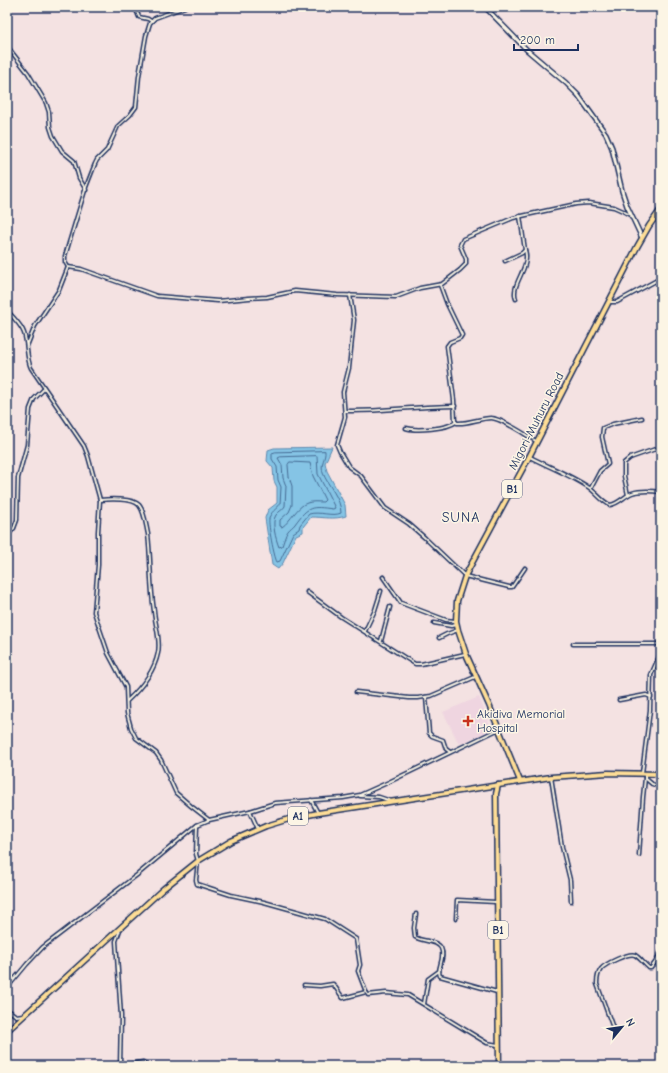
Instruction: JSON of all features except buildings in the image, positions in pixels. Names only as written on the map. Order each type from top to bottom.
[{"type":"highway","name":"Migori-Muhuru Road","points":[[520,781],[466,654],[457,625],[457,601],[465,576],[530,457],[642,238],[661,210]]},
{"type":"highway","name":"A1","points":[[7,1031],[174,879],[198,861],[232,841],[258,829],[282,821],[318,813],[520,781],[608,773],[661,774]]},
{"type":"highway","name":"B1","points":[[496,785],[499,1066]]},
{"type":"main road","points":[[485,7],[527,50],[573,90],[606,134],[612,148],[622,191],[630,215],[642,238]]},
{"type":"street","points":[[135,7],[139,17],[151,21]]},
{"type":"street","points":[[68,267],[65,262],[65,256],[97,160],[107,150],[118,126],[136,107],[143,54],[147,32],[151,21],[155,18],[185,7]]},
{"type":"street","points":[[7,46],[28,74],[46,103],[53,136],[62,151],[74,161],[79,178],[86,190]]},
{"type":"street","points":[[68,267],[81,269],[147,293],[164,297],[218,301],[267,297],[295,291],[396,297],[420,288],[440,285],[466,264],[466,260],[460,245],[463,239],[520,216],[584,203],[617,208],[630,215]]},
{"type":"street","points":[[516,299],[515,292],[526,259],[520,216]]},
{"type":"street","points":[[505,261],[525,250]]},
{"type":"street","points":[[27,347],[35,326],[59,290],[68,267]]},
{"type":"street","points":[[609,302],[617,302],[661,278]]},
{"type":"street","points":[[440,285],[462,335],[460,338],[450,342],[447,346],[454,406],[454,419],[456,422]]},
{"type":"street","points":[[350,295],[354,320],[349,368],[343,392],[345,411],[344,423],[337,445],[349,467],[361,476],[385,508],[409,524],[465,576],[512,587],[525,568]]},
{"type":"street","points":[[7,310],[22,329],[26,338],[29,364],[44,389],[86,450],[100,500],[98,565],[94,612],[108,653],[125,683],[127,690],[127,716],[135,736],[159,756],[166,768],[173,790],[178,796],[209,820]]},
{"type":"street","points":[[7,536],[14,528],[17,520],[18,478],[27,446],[31,406],[34,399],[44,389]]},
{"type":"street","points":[[345,411],[454,406]]},
{"type":"street","points":[[406,428],[437,428],[450,426],[456,422],[462,423],[480,419],[495,418],[537,441]]},
{"type":"street","points":[[591,488],[600,471],[608,464],[602,437],[603,428],[613,424],[642,418]]},
{"type":"street","points":[[628,495],[623,471],[625,462],[630,458],[661,447]]},
{"type":"street","points":[[530,457],[591,488],[610,505],[617,503],[632,493],[661,492]]},
{"type":"street","points":[[100,500],[124,500],[137,503],[142,509],[148,535],[159,650],[157,659],[146,682],[127,701]]},
{"type":"street","points":[[383,577],[401,603],[457,625]]},
{"type":"street","points":[[661,579],[659,586],[661,600]]},
{"type":"street","points":[[365,632],[375,610],[381,591]]},
{"type":"street","points":[[307,592],[341,617],[415,664],[466,654]]},
{"type":"street","points":[[381,641],[390,607]]},
{"type":"street","points":[[434,623],[451,626],[457,625]]},
{"type":"street","points":[[439,638],[447,634],[457,625]]},
{"type":"street","points":[[573,644],[661,644]]},
{"type":"street","points":[[661,652],[651,676],[651,697],[643,773],[645,778],[652,784],[661,787]]},
{"type":"street","points":[[356,692],[409,698],[426,697],[476,676]]},
{"type":"street","points":[[619,700],[646,696],[651,697]]},
{"type":"street","points":[[426,697],[429,733],[432,736],[443,740],[446,755]]},
{"type":"street","points":[[357,795],[389,782],[499,729]]},
{"type":"street","points":[[446,749],[451,752]]},
{"type":"street","points":[[551,777],[562,847],[570,880],[571,901]]},
{"type":"street","points":[[639,855],[642,797],[645,778]]},
{"type":"street","points":[[7,988],[27,964],[44,947],[137,875],[197,825],[209,820],[275,803],[357,795],[379,797],[392,801]]},
{"type":"street","points":[[311,800],[318,813]]},
{"type":"street","points":[[250,810],[258,829]]},
{"type":"street","points":[[197,825],[196,854],[198,861],[196,883],[199,886],[326,919],[356,939],[360,964],[358,971],[368,995],[386,993],[405,994],[424,1004],[488,1044],[499,1045]]},
{"type":"street","points":[[456,919],[458,900],[498,902]]},
{"type":"street","points":[[416,914],[414,928],[415,937],[437,945],[441,949],[443,960],[438,971],[429,977],[427,981],[424,1004]]},
{"type":"street","points":[[122,927],[116,941],[121,1016],[120,1066],[143,1062],[148,1066]]},
{"type":"street","points":[[613,1028],[597,984],[597,978],[600,970],[617,959],[631,954],[635,955],[649,968],[651,968],[661,951]]},
{"type":"street","points":[[438,971],[440,976]]},
{"type":"street","points":[[434,975],[498,992]]},
{"type":"street","points":[[304,985],[318,986],[333,984],[343,998],[366,992]]},
{"type":"street","points":[[7,1009],[16,1016],[25,1015]]},
{"type":"shaded area","name":"Akidiva Memorial Hospital","points":[[479,697],[492,730],[459,744],[443,712]]},
{"type":"water","points":[[332,447],[325,463],[327,471],[345,505],[346,516],[333,518],[311,517],[303,527],[303,532],[296,535],[283,563],[278,569],[272,565],[265,518],[268,510],[277,503],[277,487],[274,481],[273,468],[267,461],[268,450],[274,448]]},
{"type":"place","name":"Akidiva Memorial Hospital","points":[[468,721]]},
{"type":"district","name":"SUNA","points":[[461,517]]}]
